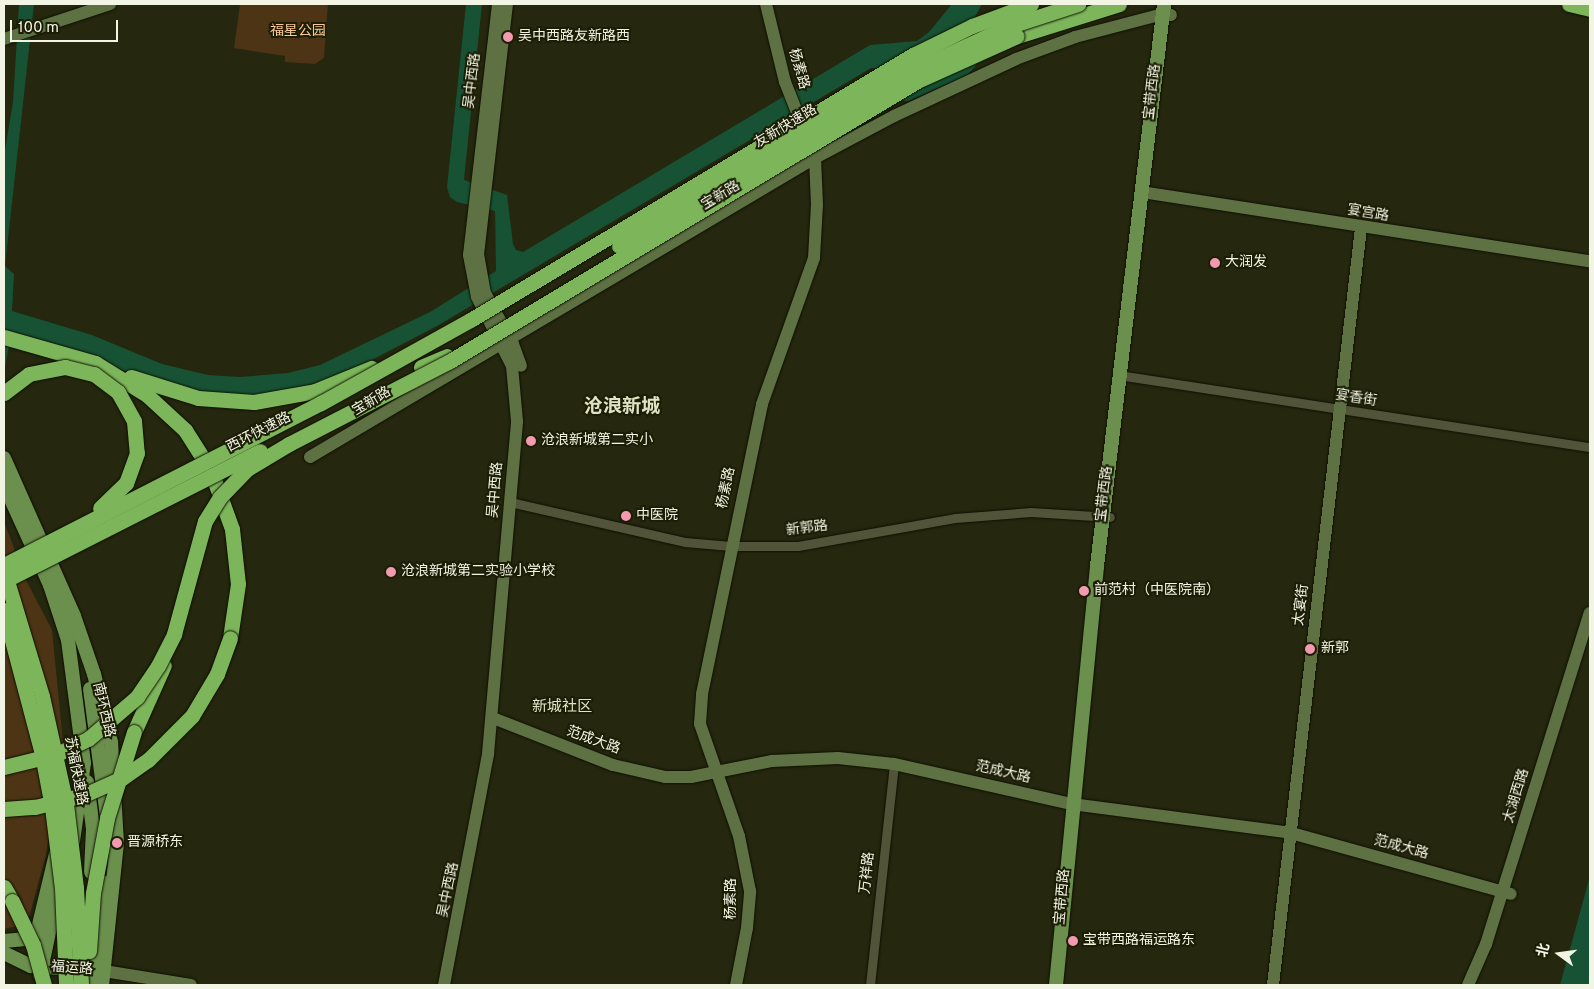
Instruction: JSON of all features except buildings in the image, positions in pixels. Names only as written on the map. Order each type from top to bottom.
[{"type":"highway","name":"友新快速路","points":[[519,299],[914,54],[972,26],[1031,4]]},
{"type":"highway","name":"友新快速路","points":[[519,299],[922,66],[1007,27],[1078,4]]},
{"type":"highway","points":[[92,978],[94,893],[112,798],[182,611],[201,532],[220,497],[248,469],[289,444],[450,361],[501,338],[893,95],[962,58],[1017,36],[1119,4]]},
{"type":"highway","points":[[1569,4],[1590,9]]},
{"type":"highway","name":"西环快速路","points":[[4,567],[18,558],[321,404],[472,319],[519,299]]},
{"type":"highway","name":"西环快速路","points":[[4,581],[421,367],[519,299]]},
{"type":"highway","points":[[4,337],[95,362],[155,386],[198,398],[234,402],[272,400],[315,391],[342,382],[472,319]]},
{"type":"highway","points":[[421,367],[501,338]]},
{"type":"highway","points":[[4,809],[35,807],[84,795],[122,778],[160,750],[192,716],[208,690],[224,657],[234,620],[238,566],[232,529],[218,487],[203,456],[185,430],[162,407],[130,382],[95,362]]},
{"type":"highway","points":[[4,394],[18,380],[35,372],[65,367],[83,370],[104,380],[118,392],[130,409],[137,436],[133,468],[116,496],[18,558]]},
{"type":"highway","points":[[289,444],[328,416]]},
{"type":"highway","name":"苏福快速路","points":[[4,567],[42,696],[66,804],[76,888],[92,978]]},
{"type":"highway","points":[[4,611],[42,754],[52,807],[62,888],[66,985]]},
{"type":"highway","points":[[4,767],[58,754],[88,739],[114,720],[137,697],[158,666],[182,611]]},
{"type":"highway","points":[[4,887],[32,945],[41,978]]},
{"type":"main road","name":"宝带西路","points":[[1056,985],[1122,376],[1167,9]]},
{"type":"main road","name":"南环西路","points":[[4,458],[62,586],[94,674],[107,725],[115,783],[117,843],[92,978]]},
{"type":"main road","name":"南环西路","points":[[4,484],[63,620],[72,662],[84,760],[76,829],[55,904],[41,978]]},
{"type":"main road","points":[[4,941],[26,939],[37,933],[74,777],[84,760]]},
{"type":"main road","points":[[84,760],[92,812],[92,978]]},
{"type":"main road","name":"宝带西路","points":[[1065,985],[1076,804]]},
{"type":"main road","points":[[4,953],[24,964],[41,978]]},
{"type":"main road","points":[[4,964],[41,978]]},
{"type":"main road","name":"福运路","points":[[41,978],[92,978]]},
{"type":"street","points":[[7,38],[110,4]]},
{"type":"street","name":"吴中西路","points":[[453,985],[487,814],[497,719],[514,502],[517,401],[512,366],[476,278],[477,212],[501,4]]},
{"type":"street","name":"杨素路","points":[[736,985],[747,928],[750,891],[739,836],[707,752],[700,724],[702,694],[731,546],[768,384],[814,258],[818,205],[814,158],[784,82],[766,4]]},
{"type":"street","name":"宝新路","points":[[310,457],[501,338],[814,158],[1016,59],[1074,37],[1167,9]]},
{"type":"street","name":"宴宫路","points":[[1146,192],[1361,228],[1590,261]]},
{"type":"street","name":"太宴街","points":[[1273,985],[1361,228]]},
{"type":"street","name":"宴香街","points":[[1122,376],[1339,411],[1590,448]]},
{"type":"street","name":"新郭路","points":[[514,502],[685,542],[731,546],[798,546],[955,518],[1021,512],[1106,517]]},
{"type":"street","name":"太湖西路","points":[[1468,985],[1507,893],[1590,613]]},
{"type":"street","name":"太湖西路","points":[[1478,985],[1590,640]]},
{"type":"street","name":"吴中西路","points":[[444,985],[497,719]]},
{"type":"street","name":"范成大路","points":[[497,719],[613,765],[665,776],[691,777],[772,761],[838,758],[894,764],[1076,804],[1291,833],[1507,893]]},
{"type":"street","name":"万祥路","points":[[870,985],[894,764]]},
{"type":"street","name":"福运路","points":[[92,978],[137,985]]},
{"type":"street","name":"福运路","points":[[92,978],[191,985]]},
{"type":"green space","name":"福星公园","points":[[240,4],[328,4],[324,58],[315,64],[285,62],[285,56],[234,48]]},
{"type":"green space","points":[[4,522],[27,582],[52,630],[63,742],[46,855],[29,917],[22,925],[4,929]]},
{"type":"shaded area","points":[[19,4],[34,4],[5,266],[14,274],[12,311],[92,335],[162,364],[208,375],[240,377],[288,373],[320,365],[430,312],[496,271],[495,211],[457,202],[450,197],[447,187],[466,4],[482,4],[464,180],[507,195],[513,244],[516,250],[523,252],[870,45],[917,41],[929,32],[952,4],[982,4],[971,24],[978,57],[975,67],[967,75],[908,101],[900,100],[878,69],[871,68],[437,326],[364,364],[327,381],[270,395],[204,395],[11,336],[4,371],[4,156],[13,102]]},
{"type":"shaded area","points":[[1590,876],[1590,985],[1560,985]]},
{"type":"place","name":"吴中西路友新路西","points":[[508,37]]},
{"type":"place","name":"大润发","points":[[1215,263]]},
{"type":"place","name":"沧浪新城第二实小","points":[[531,441]]},
{"type":"place","name":"中医院","points":[[626,516]]},
{"type":"place","name":"沧浪新城第二实验小学校","points":[[391,572]]},
{"type":"place","name":"前范村（中医院南）","points":[[1084,591]]},
{"type":"place","name":"新郭","points":[[1310,649]]},
{"type":"place","name":"晋源桥东","points":[[117,843]]},
{"type":"place","name":"宝带西路福运路东","points":[[1073,941]]},
{"type":"district","name":"沧浪新城","points":[[622,408]]},
{"type":"district","name":"新城社区","points":[[562,708]]}]
